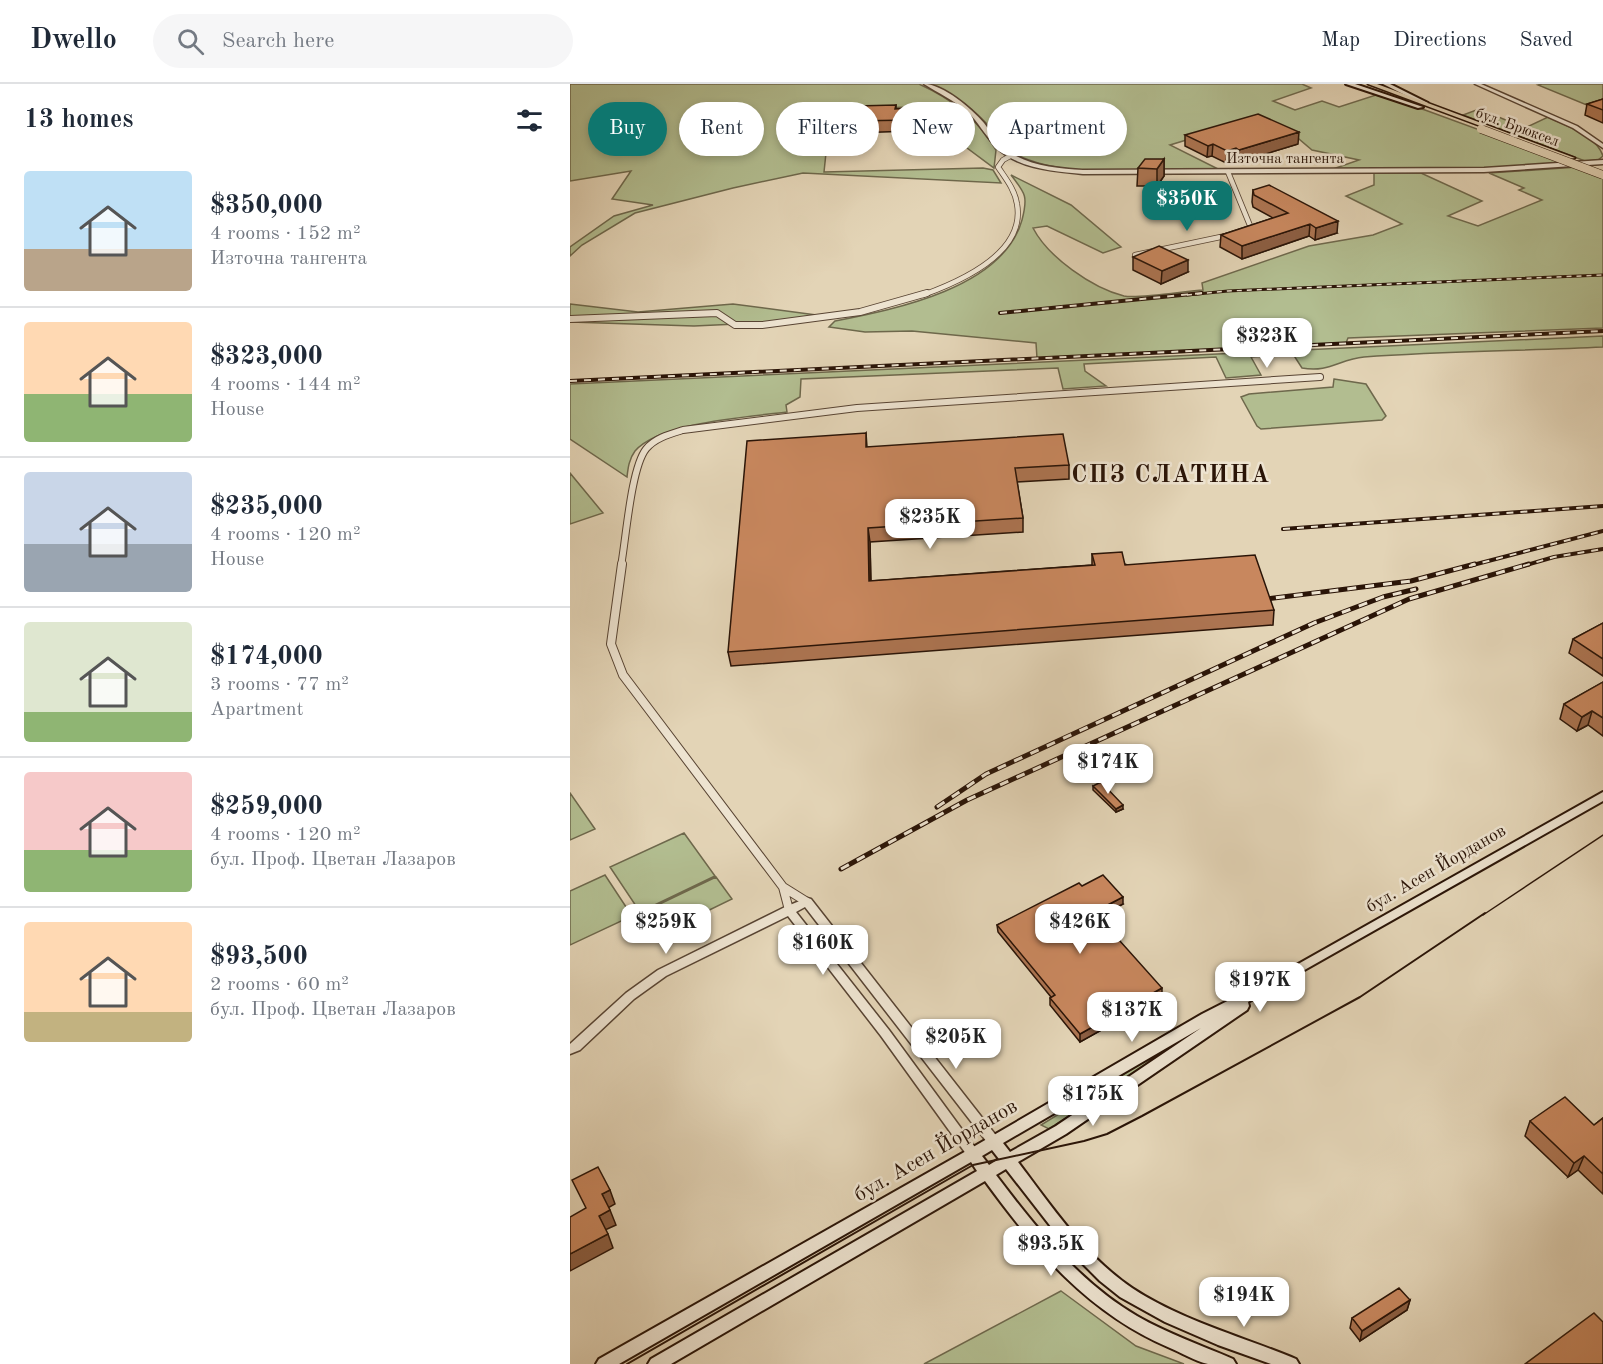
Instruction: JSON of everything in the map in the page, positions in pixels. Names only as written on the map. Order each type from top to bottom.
[{"type":"main road","name":"бул. Брюксел","points":[[1348,84],[1603,170]]},
{"type":"main road","name":"бул. Брюксел","points":[[1360,84],[1420,107]]},
{"type":"main road","name":"бул. Брюксел","points":[[1371,84],[1603,175]]},
{"type":"main road","name":"бул. Брюксел","points":[[1386,84],[1433,107]]},
{"type":"main road","name":"бул. Асен Йорданов","points":[[604,1364],[1207,1018],[1288,975],[1603,796]]},
{"type":"main road","name":"бул. Асен Йорданов","points":[[656,1364],[1061,1130],[1288,975]]},
{"type":"main road","points":[[994,1142],[1086,1258],[1132,1297],[1185,1323],[1291,1364]]},
{"type":"main road","points":[[973,1154],[1070,1274],[1092,1294],[1145,1328],[1228,1364]]},
{"type":"street","name":"Източна тангента","points":[[926,84],[946,93],[968,109],[987,132]]},
{"type":"street","points":[[1477,84],[1575,127],[1603,146]]},
{"type":"street","points":[[570,319],[717,313],[728,323],[738,326],[766,325],[824,319],[900,303],[983,268],[1000,251],[1014,232],[1018,212],[1016,196],[998,167],[1003,160],[1010,156]]},
{"type":"street","name":"Източна тангента","points":[[1014,156],[1042,167],[1083,172],[1484,170],[1603,162]]},
{"type":"street","points":[[1135,255],[1249,230],[1251,228],[1228,172]]},
{"type":"street","points":[[994,1142],[807,902],[783,887],[623,675],[611,644],[614,609],[636,474],[642,453],[649,446],[683,430],[857,408],[1320,377]]},
{"type":"street","points":[[783,887],[789,910],[885,1033],[973,1154]]},
{"type":"street","points":[[570,1049],[576,1047],[630,996],[662,973],[807,902]]},
{"type":"green space","points":[[570,84],[919,84],[951,102],[891,102],[891,108],[879,108],[879,102],[776,102],[776,156],[826,156],[824,172],[983,168],[993,170],[1001,183],[803,173],[635,213],[582,245],[570,256],[570,247],[614,216],[653,205],[612,199],[631,171],[570,181]]},
{"type":"green space","points":[[930,84],[1302,84],[1311,88],[1273,101],[1295,110],[1322,101],[1339,107],[1376,95],[1425,110],[1567,162],[1484,169],[1333,169],[1359,160],[1312,150],[1293,134],[1252,120],[1170,145],[1220,170],[1109,172],[1078,170],[1050,166],[1021,156],[1127,156],[1127,102],[987,102],[987,124],[975,113],[975,102],[960,102]]},
{"type":"green space","points":[[1603,84],[1603,105],[1594,108],[1538,85]]},
{"type":"green space","points":[[1479,109],[1525,128],[1548,117],[1587,137],[1594,142],[1603,156],[1598,160],[1585,161],[1463,115]]},
{"type":"green space","points":[[975,122],[987,136],[987,156],[995,156],[994,168],[975,154]]},
{"type":"green space","points":[[1578,167],[1603,177],[1603,328],[1348,338],[1346,343],[1037,358],[1036,343],[912,331],[865,332],[829,327],[835,321],[887,310],[944,292],[971,279],[993,263],[1011,243],[1024,212],[1024,196],[1011,175],[1071,205],[1121,247],[1103,253],[1047,226],[1033,228],[1049,250],[1072,270],[1098,286],[1131,297],[1203,290],[1202,283],[1309,246],[1373,235],[1402,224],[1346,196],[1374,185],[1374,173],[1421,173],[1482,201],[1448,216],[1478,226],[1542,200],[1519,190],[1524,188],[1489,173]]},
{"type":"green space","points":[[570,304],[638,312],[733,304],[824,316],[783,322],[694,326],[570,322]]},
{"type":"green space","points":[[1603,336],[1603,347],[1364,357],[1320,369],[1302,368],[1293,354],[1251,357],[1261,375],[1226,378],[1216,357],[1084,364],[1085,371],[1106,386],[1063,389],[1058,368],[801,379],[800,397],[786,405],[787,412],[706,422],[664,433],[647,441],[635,451],[630,460],[627,477],[570,439],[570,384]]},
{"type":"green space","points":[[1334,379],[1366,384],[1386,416],[1382,420],[1261,429],[1257,426],[1241,397],[1249,394],[1333,387]]},
{"type":"green space","points":[[570,473],[603,513],[570,524]]},
{"type":"green space","points":[[570,793],[595,829],[570,840]]},
{"type":"green space","points":[[684,833],[715,876],[640,912],[610,867]]},
{"type":"green space","points":[[605,875],[632,916],[570,945],[570,891]]},
{"type":"green space","points":[[716,877],[732,899],[656,936],[641,913]]},
{"type":"green space","points":[[1195,1030],[1183,1042],[1049,1129],[1041,1125]]},
{"type":"green space","points":[[1061,1291],[1136,1346],[1184,1364],[924,1364]]},
{"type":"building","points":[[1603,99],[1603,110],[1587,104]]},
{"type":"building","points":[[879,105],[891,105],[891,120],[879,121]]},
{"type":"building","points":[[1258,114],[1299,132],[1239,150],[1236,148],[1227,151],[1213,144],[1208,146],[1185,135]]},
{"type":"building","points":[[1145,159],[1164,159],[1157,169],[1138,168]]},
{"type":"building","points":[[1269,185],[1338,221],[1316,228],[1310,224],[1242,246],[1221,235],[1288,213],[1254,195],[1253,190]]},
{"type":"building","points":[[1159,246],[1188,260],[1162,271],[1133,257]]},
{"type":"building","points":[[866,433],[866,447],[1063,434],[1069,465],[1015,468],[1023,518],[868,528],[869,581],[1095,565],[1092,554],[1122,552],[1125,565],[1255,555],[1274,610],[728,652],[747,441]]},
{"type":"building","points":[[1603,623],[1603,659],[1573,639]]},
{"type":"building","points":[[1603,682],[1603,718],[1592,711],[1582,717],[1564,704]]},
{"type":"building","points":[[1101,782],[1123,805],[1116,809],[1093,786]]},
{"type":"building","points":[[1103,875],[1123,897],[1094,912],[1162,988],[1080,1034],[1050,998],[1055,995],[997,925],[1079,883],[1082,886]]},
{"type":"building","points":[[1565,1097],[1594,1125],[1603,1118],[1603,1174],[1584,1156],[1574,1163],[1530,1121]]},
{"type":"building","points":[[598,1167],[610,1190],[602,1194],[610,1210],[599,1216],[608,1234],[570,1254],[570,1217],[586,1208],[572,1180]]},
{"type":"building","points":[[1399,1288],[1410,1300],[1362,1331],[1352,1318]]},
{"type":"building","points":[[1594,1313],[1603,1322],[1603,1364],[1525,1364]]},
{"type":"tram line","points":[[1483,915],[1603,835]]},
{"type":"tram line","points":[[627,1364],[973,1165],[1084,1141],[1107,1134],[1142,1116],[1360,997],[1485,913]]},
{"type":"railway","points":[[1187,295],[1228,291],[1603,275]]},
{"type":"railway","points":[[1000,313],[1202,293]]},
{"type":"railway","points":[[570,381],[1603,331]]},
{"type":"railway","points":[[1283,529],[1603,506]]},
{"type":"railway","points":[[1469,566],[1603,531]]},
{"type":"railway","points":[[1523,566],[1554,557],[1603,549]]},
{"type":"railway","points":[[1258,600],[1411,581],[1475,564]]},
{"type":"railway","points":[[841,869],[967,800],[1409,599],[1529,564]]},
{"type":"railway","points":[[937,807],[986,774],[1314,623],[1383,597],[1416,589]]},
{"type":"district","name":"СПЗ СЛАТИНА","points":[[1171,476]]}]
